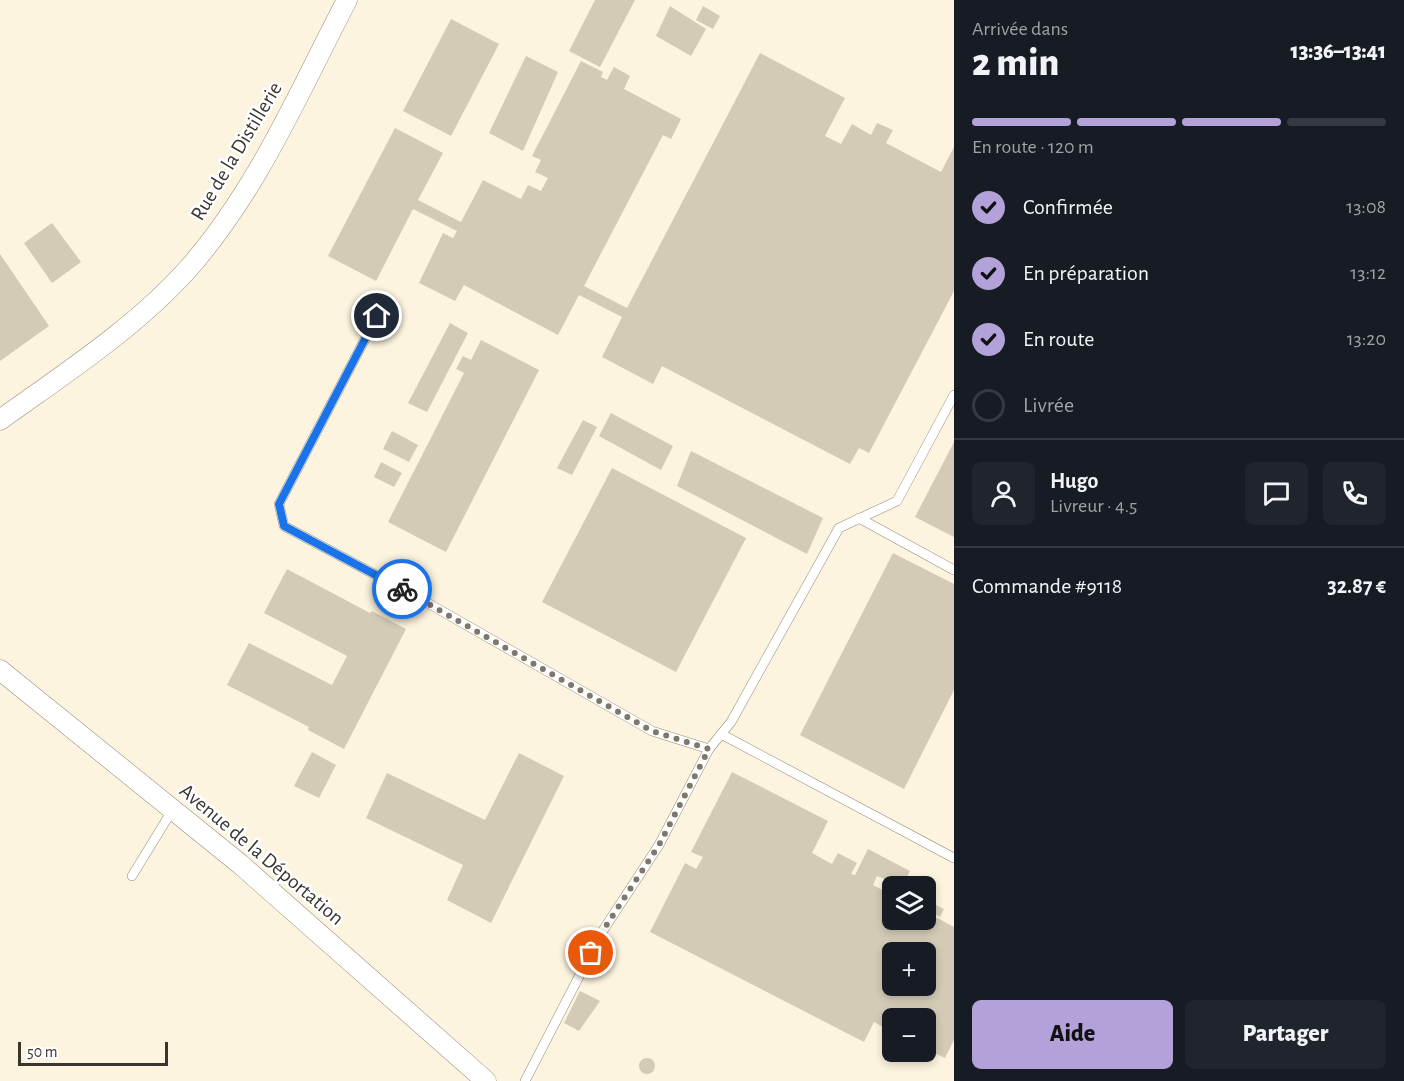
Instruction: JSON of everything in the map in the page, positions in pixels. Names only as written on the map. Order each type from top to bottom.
[{"type":"street","name":"Rue de la Distillerie","points":[[0,420],[102,346],[145,310],[187,270],[216,235],[272,145],[346,0]]},
{"type":"street","name":"Avenue de la Déportation","points":[[0,670],[240,864],[486,1081]]},
{"type":"lane","points":[[377,316],[279,504],[284,526],[419,598],[652,731],[709,749]]},
{"type":"lane","points":[[525,1081],[602,932],[659,845],[709,749],[731,722],[839,528],[897,501],[954,395]]},
{"type":"lane","points":[[859,518],[954,570]]},
{"type":"lane","points":[[722,734],[954,858]]},
{"type":"lane","points":[[132,876],[173,809]]},
{"type":"building","points":[[595,0],[635,0],[600,67],[569,51]]},
{"type":"building","points":[[670,6],[706,29],[691,56],[656,36]]},
{"type":"building","points":[[703,6],[720,16],[713,29],[696,20]]},
{"type":"building","points":[[451,19],[499,44],[451,136],[403,111]]},
{"type":"building","points":[[760,53],[845,98],[825,136],[841,144],[852,124],[871,135],[877,123],[893,130],[886,143],[941,172],[954,147],[954,291],[869,453],[859,448],[850,464],[662,366],[653,384],[602,357],[622,317],[579,295],[558,335],[464,285],[455,301],[419,283],[443,233],[453,238],[457,231],[413,209],[376,281],[328,256],[395,128],[443,153],[418,200],[461,222],[483,180],[521,199],[528,185],[541,191],[548,178],[535,172],[541,160],[532,156],[581,61],[603,72],[601,77],[607,80],[614,67],[630,76],[624,89],[681,119],[671,139],[663,135],[584,286],[627,308]]},
{"type":"building","points":[[526,56],[558,72],[523,151],[489,133]]},
{"type":"building","points":[[52,223],[81,262],[52,283],[24,243]]},
{"type":"building","points":[[0,254],[49,326],[0,361]]},
{"type":"building","points":[[450,323],[468,333],[427,412],[408,403]]},
{"type":"building","points":[[481,340],[539,370],[446,552],[388,522],[464,373],[456,369],[463,356],[471,360]]},
{"type":"building","points":[[611,413],[673,446],[661,470],[599,436]]},
{"type":"building","points":[[583,420],[597,427],[572,475],[557,468]]},
{"type":"building","points":[[392,431],[418,445],[409,462],[383,449]]},
{"type":"building","points":[[954,442],[954,537],[915,517]]},
{"type":"building","points":[[691,451],[823,518],[807,554],[677,486]]},
{"type":"building","points":[[381,462],[402,473],[394,487],[374,477]]},
{"type":"building","points":[[612,468],[746,538],[676,672],[542,602]]},
{"type":"building","points":[[893,553],[954,584],[954,690],[904,789],[800,735]]},
{"type":"building","points":[[287,569],[370,613],[372,611],[406,629],[344,749],[308,730],[309,727],[227,685],[249,643],[332,685],[347,656],[264,613]]},
{"type":"building","points":[[312,752],[336,765],[319,798],[294,786]]},
{"type":"building","points":[[519,753],[564,776],[491,923],[447,900],[463,865],[366,818],[387,773],[485,820]]},
{"type":"building","points":[[732,772],[828,821],[812,853],[832,864],[838,853],[857,863],[851,874],[855,875],[868,849],[910,871],[907,876],[882,876],[882,878],[877,876],[873,885],[882,890],[882,930],[936,930],[936,917],[954,927],[954,1040],[945,1058],[936,1054],[936,1008],[882,1008],[882,1026],[874,1022],[864,1042],[650,932],[685,863],[696,869],[703,857],[691,852]]},
{"type":"building","points":[[936,905],[944,909],[940,917],[936,915]]},
{"type":"building","points":[[580,991],[600,1001],[579,1031],[564,1023]]},
{"type":"building","points":[[647,1058],[653,1060],[655,1066],[653,1072],[647,1074],[641,1072],[639,1066],[641,1060]]},
{"type":"way so far","points":[[402,589],[652,731],[709,749],[659,845],[602,932],[591,953]]},
{"type":"route","points":[[377,316],[279,504],[284,526],[402,589]]}]
